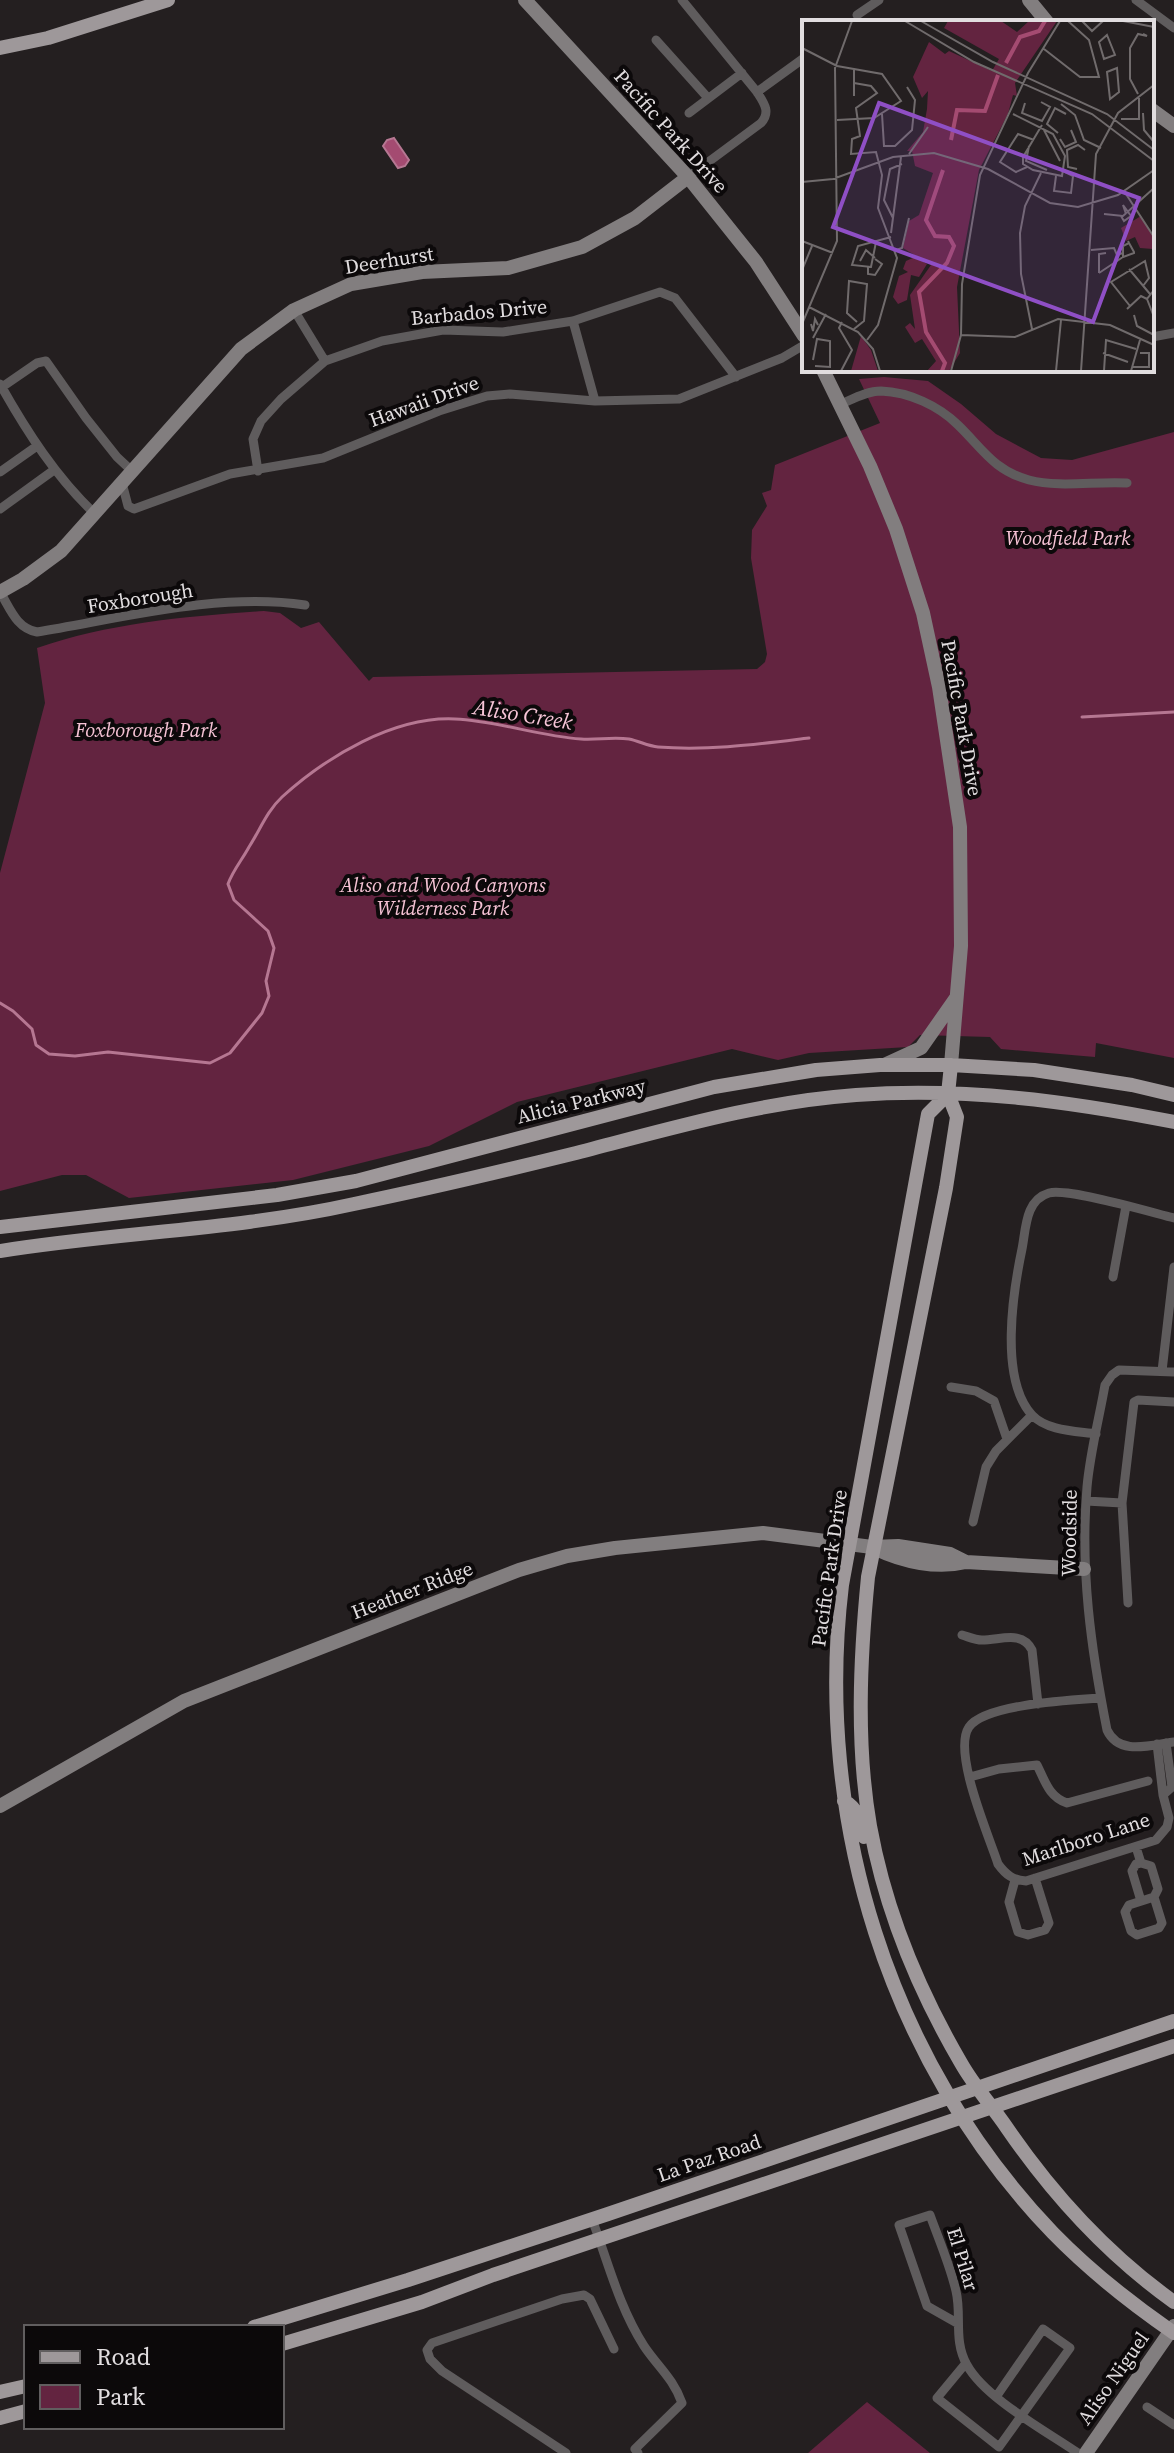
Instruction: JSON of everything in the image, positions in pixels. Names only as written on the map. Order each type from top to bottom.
[{"type":"main road","points":[[0,48],[48,38],[168,0]]},
{"type":"main road","name":"Alicia Parkway","points":[[0,1227],[303,1191],[356,1181],[714,1087],[804,1072],[884,1065],[1034,1070],[1132,1085],[1174,1095]]},
{"type":"main road","name":"Pacific Park Drive","points":[[951,1065],[948,1094],[958,1114],[946,1188],[872,1547],[863,1630],[861,1730],[870,1825],[889,1899],[918,1979],[963,2066],[1024,2154],[1070,2209],[1137,2276],[1174,2302]]},
{"type":"main road","points":[[0,1251],[281,1219],[461,1180],[719,1115],[777,1104],[867,1094],[1040,1099],[1174,1122]]},
{"type":"main road","name":"Pacific Park Drive","points":[[948,1094],[928,1114],[849,1544],[836,1664],[837,1735],[844,1801],[860,1885],[887,1972],[921,2045],[951,2098],[1001,2171],[1054,2234],[1128,2299],[1173,2330]]},
{"type":"main road","points":[[844,1801],[859,1817],[872,1875],[889,1899]]},
{"type":"main road","name":"La Paz Road","points":[[261,2325],[592,2219],[1174,2021]]},
{"type":"main road","points":[[284,2343],[422,2302],[493,2275],[1174,2046]]},
{"type":"main road","points":[[0,2392],[24,2386]]},
{"type":"main road","points":[[0,2418],[24,2412]]},
{"type":"street","name":"Pacific Park Drive","points":[[525,0],[688,177],[756,262],[802,333]]},
{"type":"street","points":[[682,0],[766,106],[765,119],[688,177]]},
{"type":"street","points":[[857,15],[879,0]]},
{"type":"street","points":[[1029,0],[1045,20]]},
{"type":"street","points":[[1136,0],[1174,28]]},
{"type":"street","points":[[1150,10],[1159,0]]},
{"type":"street","points":[[656,40],[708,98]]},
{"type":"street","points":[[757,92],[802,59]]},
{"type":"street","points":[[689,113],[742,73]]},
{"type":"street","points":[[1154,111],[1174,126]]},
{"type":"street","name":"Deerhurst","points":[[0,592],[61,551],[241,349],[294,310],[323,295],[361,282],[422,272],[508,268],[582,247],[635,218],[688,177]]},
{"type":"street","name":"Barbados Drive","points":[[258,471],[253,439],[261,421],[281,399],[325,361],[382,341],[443,330],[503,332],[573,321],[660,292],[675,298],[736,377]]},
{"type":"street","points":[[294,310],[325,361]]},
{"type":"street","points":[[573,321],[595,401]]},
{"type":"street","points":[[1154,337],[1174,333]]},
{"type":"street","name":"Hawaii Drive","points":[[122,483],[128,506],[134,509],[230,474],[323,458],[439,411],[487,396],[510,394],[595,401],[679,399],[782,358],[802,346]]},
{"type":"street","points":[[95,514],[72,492],[4,403],[1,386],[37,363],[46,361],[86,418],[132,471]]},
{"type":"street","name":"Pacific Park Drive","points":[[824,372],[870,466],[896,529],[932,650],[960,827],[958,995],[951,1065]]},
{"type":"street","points":[[844,410],[865,394],[880,391],[909,395],[934,407],[958,425],[976,447],[999,466],[1028,480],[1059,484],[1094,481],[1127,483]]},
{"type":"street","points":[[0,472],[37,446]]},
{"type":"street","points":[[0,509],[54,470]]},
{"type":"street","name":"Foxborough","points":[[0,592],[18,622],[27,630],[37,632],[183,608],[271,600],[305,605]]},
{"type":"street","points":[[884,1065],[921,1048],[958,995]]},
{"type":"street","points":[[1096,1434],[1052,1427],[1032,1415],[1018,1383],[1010,1325],[1030,1210],[1040,1197],[1062,1192],[1174,1218]]},
{"type":"street","points":[[1113,1277],[1126,1206]]},
{"type":"street","points":[[1174,1267],[1162,1371],[1174,1372]]},
{"type":"street","name":"Woodside","points":[[1162,1371],[1119,1370],[1105,1385],[1086,1501],[1084,1569],[1092,1658],[1107,1730],[1115,1744],[1128,1747],[1166,1743]]},
{"type":"street","points":[[951,1387],[976,1391],[994,1401],[1007,1439]]},
{"type":"street","points":[[1128,1603],[1122,1503],[1134,1402],[1174,1402]]},
{"type":"street","points":[[973,1522],[986,1467],[1007,1439],[1032,1415]]},
{"type":"street","points":[[1086,1501],[1122,1503]]},
{"type":"street","name":"Heather Ridge","points":[[0,1806],[184,1701],[519,1570],[567,1556],[763,1533],[872,1547],[898,1546],[950,1554],[966,1562],[1084,1569]]},
{"type":"street","points":[[962,1635],[979,1640],[1020,1638],[1028,1642],[1032,1650],[1038,1704],[1100,1698]]},
{"type":"street","name":"Marlboro Lane","points":[[1038,1704],[980,1717],[970,1725],[965,1736],[970,1777],[995,1853],[1005,1874],[1015,1880],[1035,1878],[1156,1840],[1167,1827],[1169,1818],[1163,1795],[1172,1787],[1166,1743]]},
{"type":"street","points":[[970,1777],[999,1769],[1037,1765],[1051,1793],[1067,1803],[1148,1781]]},
{"type":"street","points":[[1136,1847],[1141,1863]]},
{"type":"street","points":[[1141,1901],[1132,1871],[1136,1864],[1151,1866],[1158,1889],[1154,1897],[1162,1923],[1159,1928],[1137,1935],[1131,1931],[1125,1912],[1129,1905],[1154,1897]]},
{"type":"street","points":[[1015,1880],[1009,1902],[1018,1932],[1028,1935],[1045,1930],[1049,1923],[1035,1878]]},
{"type":"street","name":"El Pilar","points":[[957,2323],[927,2306],[899,2225],[930,2215],[957,2293],[957,2323],[966,2363],[979,2382],[1078,2453]]},
{"type":"street","points":[[592,2219],[621,2303],[645,2347],[676,2385],[682,2403],[635,2449],[638,2453]]},
{"type":"street","points":[[566,2453],[442,2371],[430,2359],[427,2350],[432,2343],[562,2299],[584,2295],[590,2299],[614,2349]]},
{"type":"street","points":[[966,2363],[937,2398],[999,2447],[1070,2348],[1043,2329],[996,2397]]},
{"type":"street","name":"Aliso Niguel","points":[[1086,2453],[1173,2330]]},
{"type":"street","points":[[1147,2407],[1174,2425]]},
{"type":"green space","name":"Aliso and Wood Canyons Wilderness Park","points":[[884,377],[928,381],[996,434],[1041,458],[1072,460],[1174,432],[1174,1058],[1096,1043],[1095,1057],[1001,1049],[990,1037],[920,1035],[908,1047],[809,1053],[778,1060],[732,1049],[517,1102],[429,1146],[293,1180],[129,1198],[86,1175],[62,1175],[0,1191],[0,873],[45,703],[37,648],[121,627],[178,618],[264,611],[280,613],[301,628],[319,622],[369,681],[373,677],[757,669],[765,662],[767,654],[751,558],[752,530],[767,506],[762,493],[771,490],[775,465],[880,423],[859,379]]},
{"type":"green space","points":[[867,2402],[930,2453],[808,2453]]},
{"type":"shaded area","points":[[394,138],[409,160],[405,166],[398,168],[383,146],[387,140]]},
{"type":"waterway","name":"Aliso Creek","points":[[1082,717],[1174,712]]},
{"type":"waterway","name":"Aliso Creek","points":[[0,1003],[32,1029],[36,1045],[49,1054],[75,1056],[108,1052],[210,1063],[230,1053],[262,1013],[269,996],[266,981],[274,948],[268,931],[234,900],[228,884],[230,879],[268,814],[282,797],[340,754],[408,724],[455,719],[565,737],[629,739],[651,746],[677,748],[753,745],[809,738]]},
{"type":"park label","name":"Woodfield Park","points":[[1068,538]]},
{"type":"park label","name":"Foxborough Park","points":[[146,730]]}]
